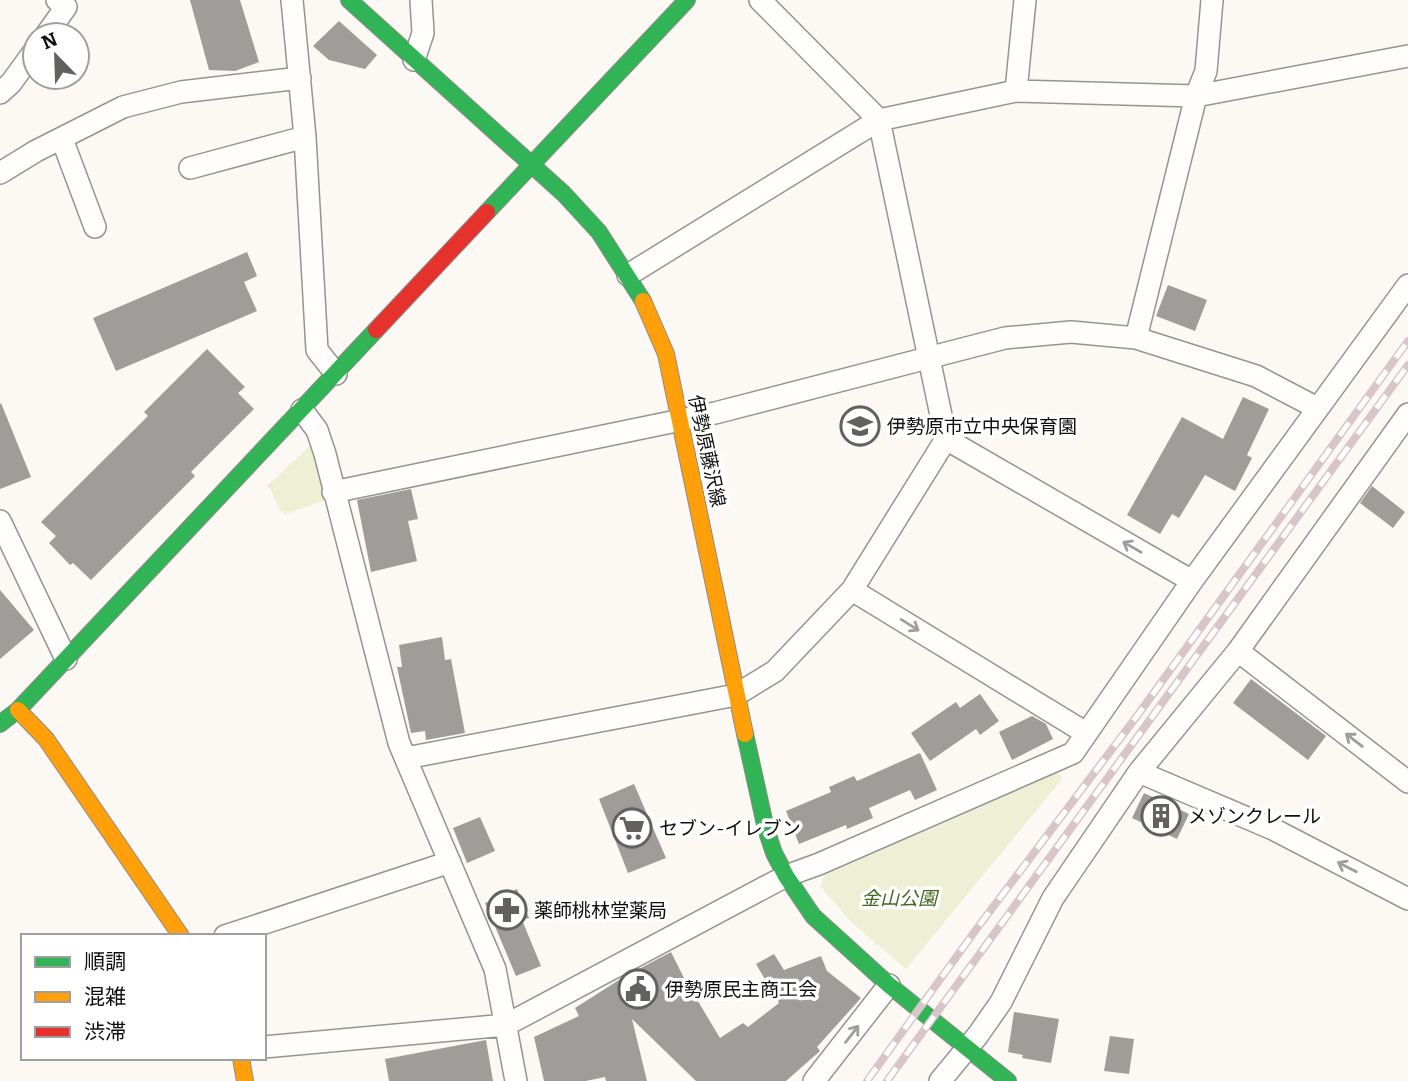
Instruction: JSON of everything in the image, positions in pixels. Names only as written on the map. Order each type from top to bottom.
[{"type":"main road","name":"伊勢原藤沢線","points":[[349,0],[564,194],[599,232],[628,275],[649,312],[666,354],[766,829],[786,876],[813,916],[889,985],[968,1048]]},
{"type":"main road","points":[[0,724],[18,710],[337,374],[687,0]]},
{"type":"main road","points":[[18,710],[46,739],[180,934]]},
{"type":"main road","points":[[968,1048],[1008,1081]]},
{"type":"main road","points":[[241,1060],[245,1081]]},
{"type":"street","points":[[56,21],[66,7],[57,0]]},
{"type":"street","points":[[292,0],[305,137],[317,350],[337,374]]},
{"type":"street","points":[[414,60],[424,33],[421,0]]},
{"type":"street","points":[[406,758],[736,695],[775,671],[852,590],[946,439],[879,120],[760,0]]},
{"type":"street","points":[[1016,91],[1024,0]]},
{"type":"street","points":[[1136,338],[1196,96],[1206,71],[1212,0]]},
{"type":"street","points":[[628,275],[879,120],[1016,91],[1196,96],[1408,56]]},
{"type":"street","points":[[0,93],[21,69]]},
{"type":"street","points":[[0,173],[123,107],[181,92],[300,78]]},
{"type":"street","points":[[190,168],[305,137]]},
{"type":"street","points":[[62,139],[95,227]]},
{"type":"street","points":[[266,1047],[506,1025],[786,876],[1073,753],[1192,581],[1408,285]]},
{"type":"street","points":[[333,492],[680,421],[1005,338],[1057,333],[1136,338],[1256,376],[1318,408]]},
{"type":"street","points":[[302,410],[317,430],[399,743],[495,969],[516,1081]]},
{"type":"street","points":[[940,1081],[1001,1002],[1053,898],[1139,772],[1238,651],[1399,443],[1408,414]]},
{"type":"street","points":[[946,439],[1192,581]]},
{"type":"street","points":[[0,521],[66,659]]},
{"type":"street","points":[[852,590],[1086,733]]},
{"type":"street","points":[[1238,651],[1408,782]]},
{"type":"street","points":[[1139,772],[1273,829],[1408,899]]},
{"type":"street","points":[[231,934],[450,862]]},
{"type":"street","points":[[814,1081],[889,985]]},
{"type":"green space","points":[[313,443],[329,499],[285,514],[280,510],[270,488],[266,487]]},
{"type":"green space","name":"金山公園","points":[[1057,773],[1063,778],[906,969],[852,923],[820,886],[825,875]]},
{"type":"building","points":[[190,0],[240,0],[259,62],[235,71],[209,70]]},
{"type":"building","points":[[339,21],[377,55],[365,69],[329,60],[313,46]]},
{"type":"building","points":[[247,252],[257,276],[244,282],[257,311],[116,371],[93,318]]},
{"type":"building","points":[[1168,285],[1207,300],[1195,331],[1156,316]]},
{"type":"building","points":[[207,349],[245,387],[238,393],[254,409],[191,472],[195,476],[91,580],[73,563],[70,565],[49,543],[56,536],[41,522],[148,416],[144,412]]},
{"type":"building","points":[[1243,397],[1269,409],[1247,455],[1252,458],[1235,491],[1205,475],[1179,518],[1172,514],[1160,534],[1127,515],[1182,417],[1223,439]]},
{"type":"building","points":[[0,404],[31,477],[0,489]]},
{"type":"building","points":[[1372,486],[1405,512],[1393,528],[1360,503]]},
{"type":"building","points":[[411,489],[418,519],[408,521],[417,561],[371,572],[357,500]]},
{"type":"building","points":[[0,590],[34,630],[0,659]]},
{"type":"building","points":[[442,637],[445,660],[451,659],[465,733],[426,740],[425,731],[411,733],[397,667],[402,667],[399,645]]},
{"type":"building","points":[[1251,679],[1326,736],[1308,760],[1233,703]]},
{"type":"building","points":[[980,694],[999,721],[980,735],[976,729],[930,761],[911,733],[956,702],[960,708]]},
{"type":"building","points":[[1032,716],[1046,724],[1053,739],[1012,760],[999,732]]},
{"type":"building","points":[[920,753],[937,790],[915,800],[910,790],[869,808],[873,818],[847,829],[846,825],[799,844],[786,811],[831,792],[829,787],[854,776],[857,781]]},
{"type":"building","name":"セブン-イレブン","points":[[634,784],[666,858],[628,873],[599,799]]},
{"type":"building","name":"メゾンクレール","points":[[1144,793],[1189,814],[1177,839],[1132,818]]},
{"type":"building","points":[[480,817],[495,851],[467,863],[453,828]]},
{"type":"building","points":[[517,889],[529,918],[522,920],[541,966],[516,976],[485,903]]},
{"type":"building","points":[[671,952],[720,1038],[743,1023],[748,1027],[779,1003],[756,964],[774,954],[784,970],[821,956],[827,971],[861,998],[817,1047],[820,1051],[786,1081],[696,1081],[632,1019],[647,1081],[606,1081],[605,1077],[586,1081],[544,1081],[534,1037],[579,1016],[575,1008],[622,978]]},
{"type":"building","points":[[1014,1012],[1059,1019],[1051,1063],[1022,1058],[1023,1055],[1008,1052]]},
{"type":"building","points":[[1110,1036],[1134,1039],[1129,1074],[1104,1071]]},
{"type":"building","points":[[486,1040],[493,1081],[389,1081],[385,1059]]},
{"type":"railway","points":[[867,1081],[975,931],[1137,716],[1408,341]]},
{"type":"railway","points":[[887,1081],[1408,365]]},
{"type":"traffic: fast","points":[[349,0],[564,194],[599,232],[643,301]]},
{"type":"traffic: fast","points":[[487,212],[687,0]]},
{"type":"traffic: fast","points":[[0,724],[18,710],[376,330]]},
{"type":"traffic: fast","points":[[745,734],[774,853],[813,916],[889,985],[1008,1081]]},
{"type":"traffic: slow","points":[[643,301],[666,354],[745,734]]},
{"type":"traffic: slow","points":[[18,710],[46,739],[180,934]]},
{"type":"traffic: slow","points":[[241,1060],[245,1081]]},
{"type":"traffic: jam","points":[[376,330],[487,212]]},
{"type":"place","name":"伊勢原市立中央保育園","points":[[860,426]]},
{"type":"place","name":"メゾンクレール","points":[[1161,816]]},
{"type":"place","name":"セブン-イレブン","points":[[632,828]]},
{"type":"place","name":"薬師桃林堂薬局","points":[[507,910]]},
{"type":"place","name":"伊勢原民主商工会","points":[[638,989]]}]
